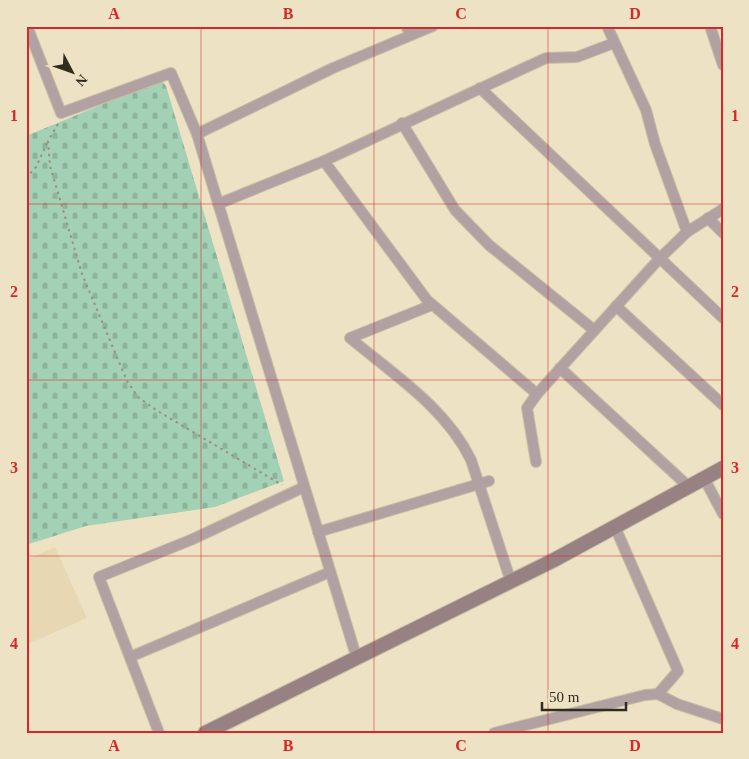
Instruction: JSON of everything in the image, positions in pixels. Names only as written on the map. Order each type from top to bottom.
[{"type":"street","points":[[27,26],[61,113],[171,73],[197,134],[357,659]]},
{"type":"street","points":[[197,134],[408,31],[433,26]]},
{"type":"street","points":[[607,26],[646,110],[655,144],[687,232]]},
{"type":"street","points":[[710,26],[723,65]]},
{"type":"street","points":[[218,204],[324,161],[402,123],[546,58],[577,57],[614,43]]},
{"type":"street","points":[[480,88],[723,318]]},
{"type":"street","points":[[402,123],[455,210],[489,245],[594,330]]},
{"type":"street","points":[[324,161],[366,221],[432,305],[537,394]]},
{"type":"street","points":[[536,462],[527,408],[537,394],[659,259],[687,232],[723,209]]},
{"type":"street","points":[[708,218],[723,233]]},
{"type":"street","points":[[432,305],[350,338],[431,405],[462,442],[471,460],[511,582]]},
{"type":"street","points":[[616,306],[723,404]]},
{"type":"street","points":[[560,368],[689,487]]},
{"type":"street","points":[[205,733],[224,729],[357,659],[511,582],[723,468]]},
{"type":"street","points":[[704,478],[723,514]]},
{"type":"street","points":[[318,532],[490,481]]},
{"type":"street","points":[[159,733],[99,577],[193,539],[304,486]]},
{"type":"street","points":[[615,527],[678,671],[658,694]]},
{"type":"street","points":[[130,657],[330,572]]},
{"type":"street","points":[[494,733],[645,694],[658,694],[677,704],[723,720]]},
{"type":"path","points":[[26,178],[36,167],[57,127],[61,113]]},
{"type":"path","points":[[48,141],[54,181],[82,274],[127,381],[138,397],[156,410],[251,465],[293,492]]},
{"type":"shaded area","points":[[55,547],[87,618],[26,645],[26,560]]},
{"type":"green space","points":[[161,80],[166,86],[284,481],[215,507],[86,526],[26,545],[26,136]]}]
